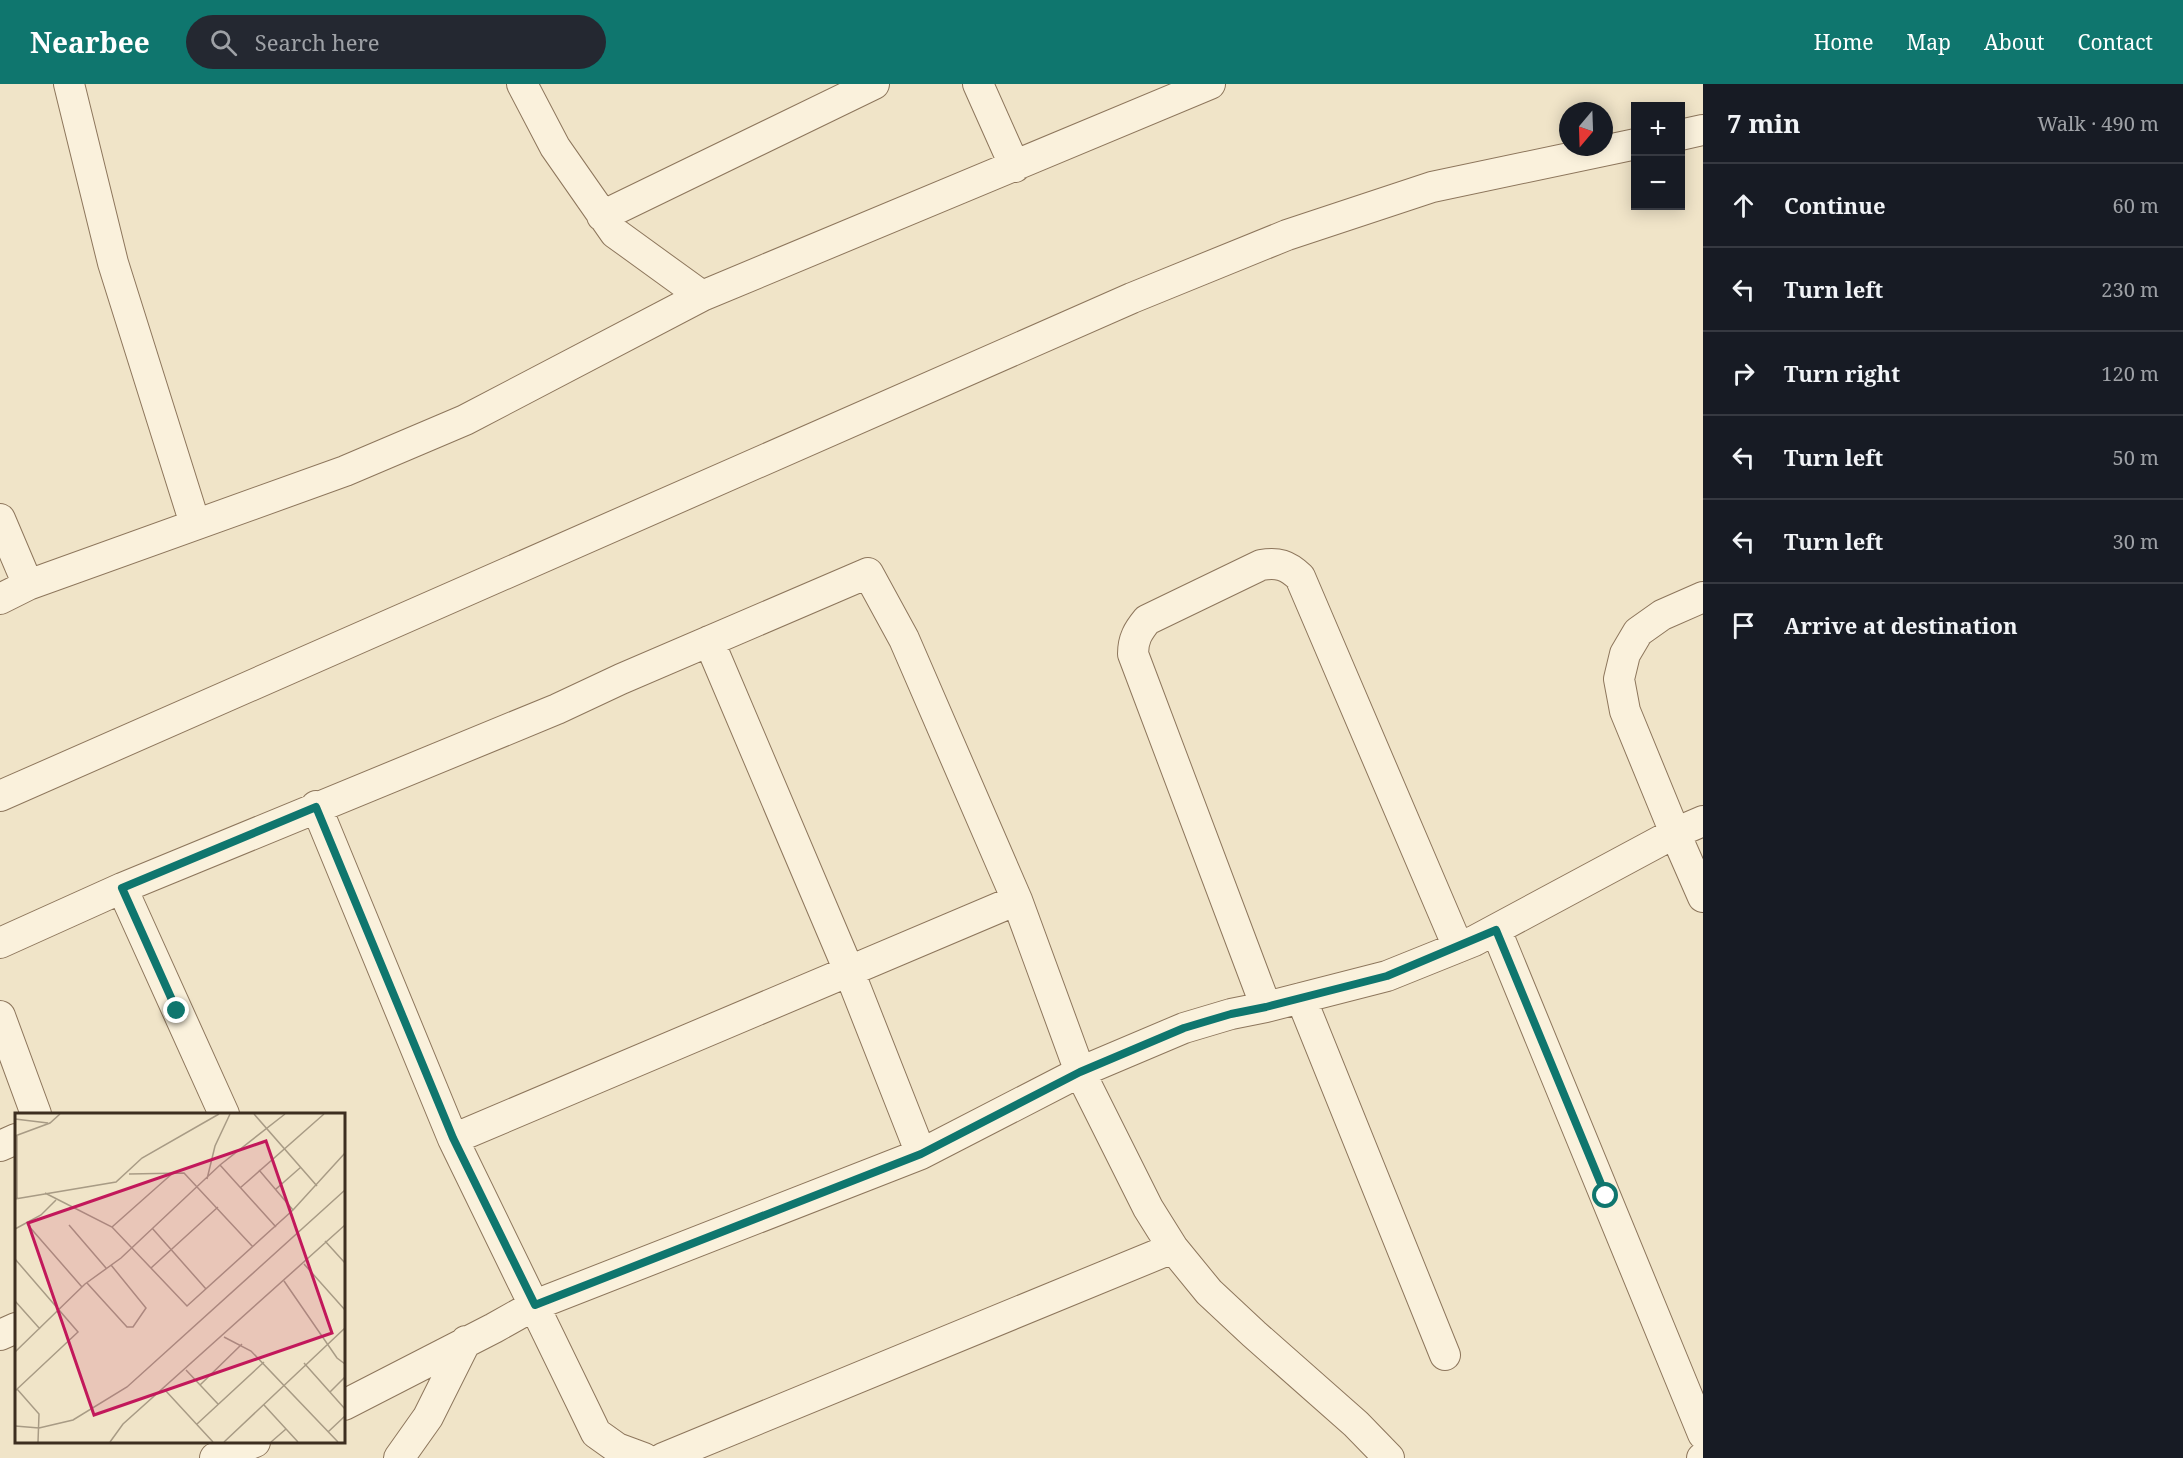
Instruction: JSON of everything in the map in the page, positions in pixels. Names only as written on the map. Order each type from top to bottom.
[{"type":"street","points":[[69,84],[113,263],[195,524]]},
{"type":"street","points":[[522,84],[555,147],[615,233],[702,297]]},
{"type":"street","points":[[602,216],[874,84]]},
{"type":"street","points":[[978,84],[1015,167]]},
{"type":"street","points":[[0,600],[28,585],[345,471],[465,420],[702,297],[1015,167],[1199,86]]},
{"type":"street","points":[[1685,134],[1703,130]]},
{"type":"street","points":[[0,796],[1099,312],[1287,235],[1432,187],[1631,145]]},
{"type":"street","points":[[0,519],[28,585]]},
{"type":"street","points":[[1266,1007],[1133,654],[1133,644],[1138,631],[1147,620],[1261,565],[1280,564],[1289,567],[1300,577],[1458,947]]},
{"type":"street","points":[[0,944],[122,888],[557,709],[868,573],[904,639],[1017,900],[1080,1072],[1148,1208],[1173,1248],[1209,1292],[1356,1424],[1389,1458]]},
{"type":"street","points":[[1703,597],[1662,615],[1638,632],[1625,654],[1619,679],[1625,711],[1703,897]]},
{"type":"street","points":[[709,641],[849,971],[921,1154]]},
{"type":"street","points":[[316,807],[453,1138],[596,1433],[617,1448],[644,1458]]},
{"type":"street","points":[[345,1402],[494,1329],[535,1305],[921,1154],[1080,1072],[1184,1028],[1231,1014],[1387,976],[1458,947],[1496,930],[1675,833],[1703,821]]},
{"type":"street","points":[[122,888],[224,1113]]},
{"type":"street","points":[[453,1138],[1017,900]]},
{"type":"street","points":[[1496,930],[1703,1434]]},
{"type":"street","points":[[1301,998],[1445,1355]]},
{"type":"street","points":[[0,1016],[36,1113]]},
{"type":"street","points":[[0,1146],[15,1139]]},
{"type":"street","points":[[663,1458],[1173,1248]]},
{"type":"street","points":[[0,1335],[15,1328]]},
{"type":"street","points":[[399,1458],[428,1417],[466,1341]]},
{"type":"street","points":[[215,1458],[252,1443]]},
{"type":"route","points":[[177,1011],[122,888],[316,807],[453,1138],[535,1305],[921,1154],[1080,1072],[1184,1028],[1231,1014],[1387,976],[1496,930],[1606,1196]]}]
